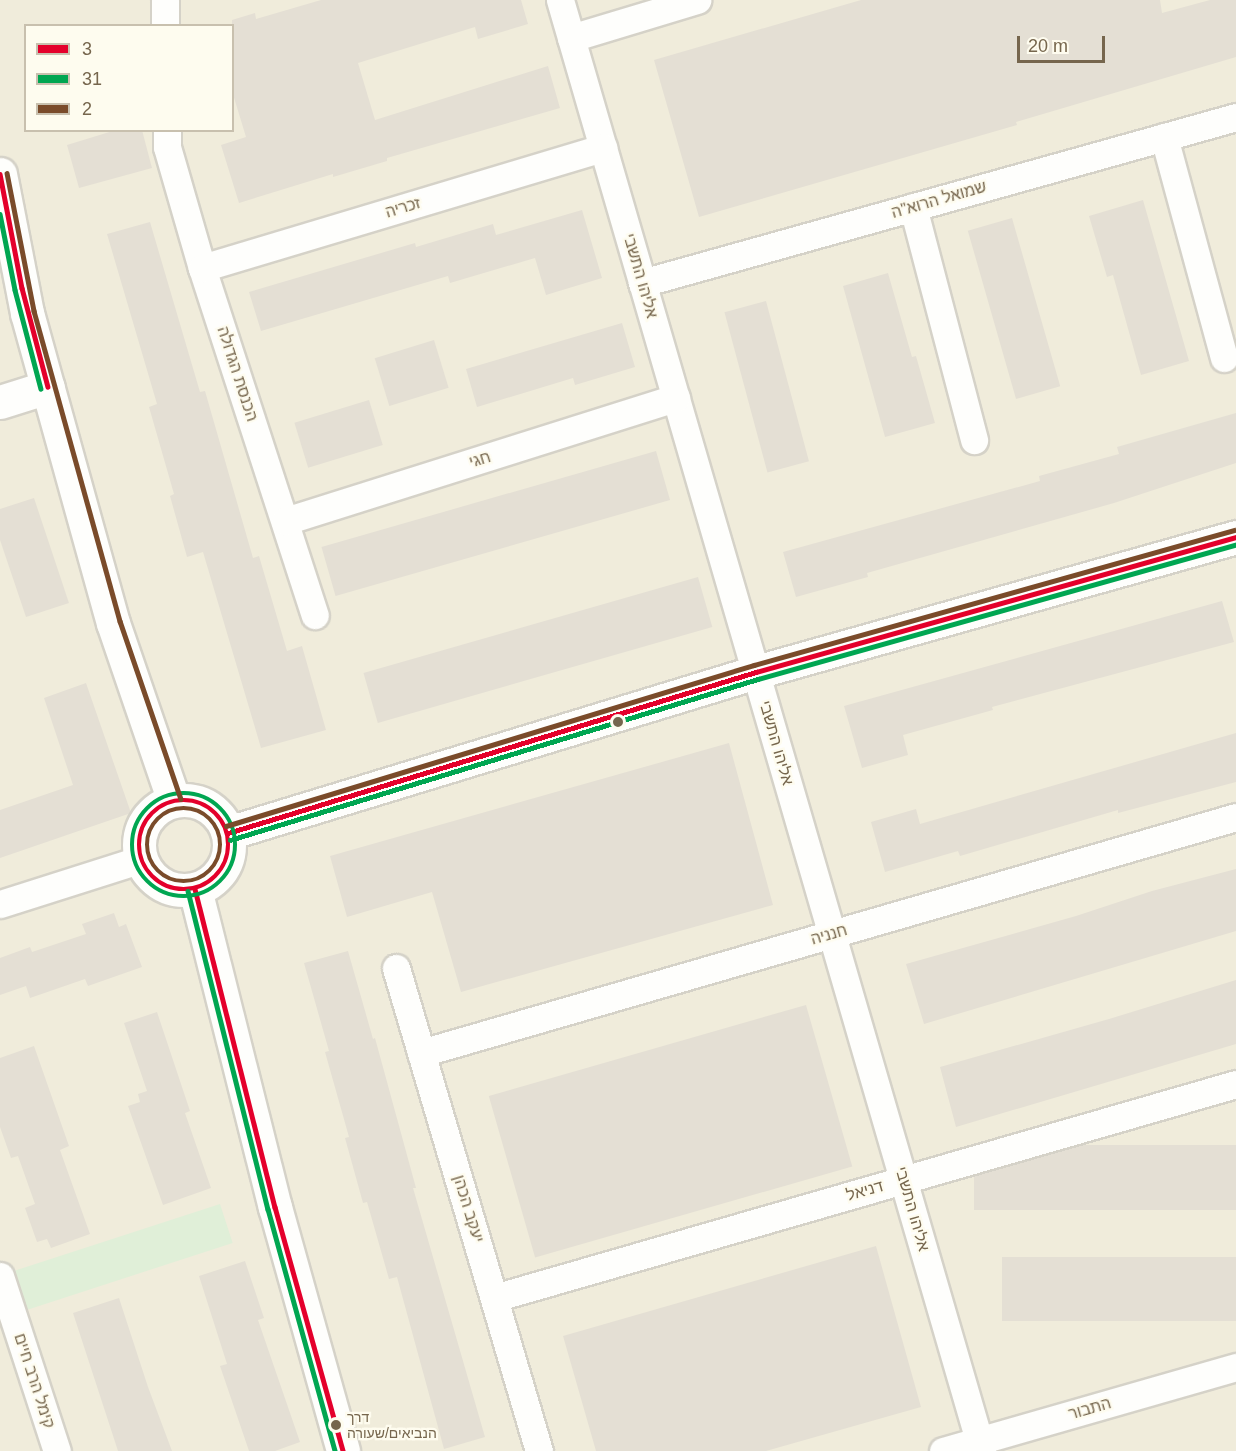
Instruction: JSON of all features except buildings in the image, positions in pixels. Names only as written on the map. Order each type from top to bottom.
[{"type":"street","points":[[165,0],[165,24]]},
{"type":"street","name":"אליהו התשבי","points":[[560,0],[981,1446]]},
{"type":"street","points":[[571,38],[697,0]]},
{"type":"street","name":"שמואל הרוא\"ה","points":[[642,282],[1236,117]]},
{"type":"street","name":"הכנסת הגדולה","points":[[167,132],[167,147],[202,268],[315,615]]},
{"type":"street","points":[[1164,137],[1224,358]]},
{"type":"street","name":"זכריה","points":[[202,268],[603,148]]},
{"type":"street","points":[[0,174],[22,288],[113,623],[174,801]]},
{"type":"street","points":[[913,207],[974,440]]},
{"type":"street","points":[[0,402],[48,387]]},
{"type":"street","name":"חגי","points":[[285,521],[676,398]]},
{"type":"street","points":[[228,833],[756,672],[1236,537]]},
{"type":"street","points":[[174,801],[201,803],[213,810],[228,833],[228,856],[223,868],[211,881],[195,889],[181,890],[157,881],[142,859],[140,844],[142,830],[150,817],[161,807],[174,801]]},
{"type":"street","name":"חנניה","points":[[421,1053],[1236,817]]},
{"type":"street","points":[[0,904],[142,859]]},
{"type":"street","points":[[195,889],[275,1207],[342,1451]]},
{"type":"street","name":"יעקב הכהן","points":[[396,968],[539,1451]]},
{"type":"street","name":"דניאל","points":[[494,1298],[1236,1084]]},
{"type":"street","name":"קימל הרב חיים","points":[[0,1276],[57,1451]]},
{"type":"street","name":"התבור","points":[[943,1451],[981,1446],[1236,1368]]},
{"type":"shaded area","points":[[0,0],[1236,0],[1236,1451],[0,1451]]},
{"type":"green space","points":[[220,1204],[233,1243],[13,1314],[0,1275]]},
{"type":"transit line","name":"2","points":[[7,173],[34,311],[120,621],[181,799]]},
{"type":"transit line","name":"3","points":[[0,174],[22,288],[48,387]]},
{"type":"transit line","name":"31","points":[[0,214],[15,290],[41,389]]},
{"type":"transit line","name":"2","points":[[226,826],[754,665],[1234,530]]},
{"type":"transit line","name":"3","points":[[228,833],[756,672],[1236,537]]},
{"type":"transit line","name":"31","points":[[230,840],[758,679],[1236,545]]},
{"type":"transit line","name":"31","points":[[184,793],[204,797],[221,808],[232,825],[236,845],[232,865],[221,882],[204,893],[184,897],[164,893],[147,882],[136,865],[132,845],[136,825],[147,808],[164,797],[184,793]]},
{"type":"transit line","name":"3","points":[[184,800],[201,804],[216,813],[225,828],[229,845],[225,862],[216,877],[201,886],[184,890],[167,886],[152,877],[143,862],[139,845],[143,828],[152,813],[167,804],[184,800]]},
{"type":"transit line","name":"2","points":[[184,808],[205,814],[215,824],[221,845],[215,866],[205,876],[184,882],[163,876],[153,866],[147,845],[153,824],[163,814],[184,808]]},
{"type":"transit line","name":"3","points":[[195,889],[275,1207],[343,1451]]},
{"type":"transit line","name":"31","points":[[188,891],[268,1209],[335,1451]]},
{"type":"place","name":"דרך הנביאים/שעורה","points":[[336,1425]]}]
